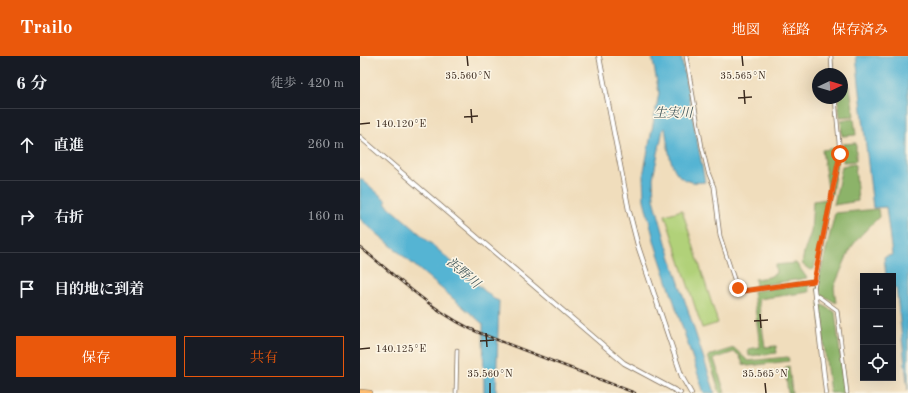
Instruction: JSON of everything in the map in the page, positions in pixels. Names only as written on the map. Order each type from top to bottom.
[{"type":"highway","points":[[360,392],[370,393]]},
{"type":"street","points":[[599,56],[629,211],[638,246],[682,377],[691,393]]},
{"type":"street","points":[[686,56],[702,147],[708,172],[714,187],[720,236],[736,286],[743,291],[814,281]]},
{"type":"street","points":[[831,56],[832,68]]},
{"type":"street","points":[[826,393],[814,281],[840,154],[836,104]]},
{"type":"street","points":[[360,137],[624,363],[680,393]]},
{"type":"street","points":[[815,294],[837,310],[847,393]]},
{"type":"street","points":[[456,350],[456,393]]},
{"type":"green space","points":[[848,86],[850,86],[854,116],[840,117],[839,104],[848,104]]},
{"type":"green space","points":[[854,119],[856,135],[842,136],[841,120]]},
{"type":"green space","points":[[856,143],[856,161],[843,162],[843,144]]},
{"type":"green space","points":[[836,148],[837,162],[832,194],[829,195],[822,150]]},
{"type":"green space","points":[[855,164],[858,201],[834,205],[842,166]]},
{"type":"green space","points":[[828,199],[814,269],[810,270],[802,264],[804,252],[811,232],[813,201]]},
{"type":"green space","points":[[878,209],[879,217],[860,236],[850,249],[834,287],[836,303],[819,293],[817,288],[835,213]]},
{"type":"green space","points":[[682,210],[718,323],[702,328],[665,215]]},
{"type":"green space","points":[[796,263],[807,278],[756,286],[755,279],[769,277],[776,273],[775,265]]},
{"type":"green space","points":[[808,284],[809,292],[758,299],[765,347],[776,346],[777,353],[749,356],[748,349],[760,347],[753,291]]},
{"type":"green space","points":[[819,303],[835,312],[845,393],[830,393]]},
{"type":"green space","points":[[734,348],[748,361],[788,357],[789,361],[748,366],[743,364],[739,355],[734,352],[714,359],[725,393],[720,393],[708,356]]},
{"type":"green space","points":[[789,366],[792,393],[788,393],[785,369]]},
{"type":"water","name":"生実川","points":[[652,56],[681,56],[705,182],[693,182],[684,179],[678,174],[673,167],[670,158],[665,128],[663,129],[653,178],[654,199],[667,246],[715,393],[704,393],[655,244],[644,200],[643,176],[659,93]]},
{"type":"water","points":[[856,56],[908,56],[908,390],[896,287],[896,273],[886,273],[884,257],[892,255],[886,207],[873,208]]},
{"type":"water","points":[[360,178],[387,201],[385,203],[494,299],[499,301],[496,393],[484,393],[483,324],[360,219]]},
{"type":"railway","points":[[360,247],[418,295],[449,317],[465,326],[482,334],[635,393]]},
{"type":"route","points":[[738,288],[743,291],[814,281],[840,154]]},
{"type":"water label","name":"浜野川","points":[[464,272]]}]
